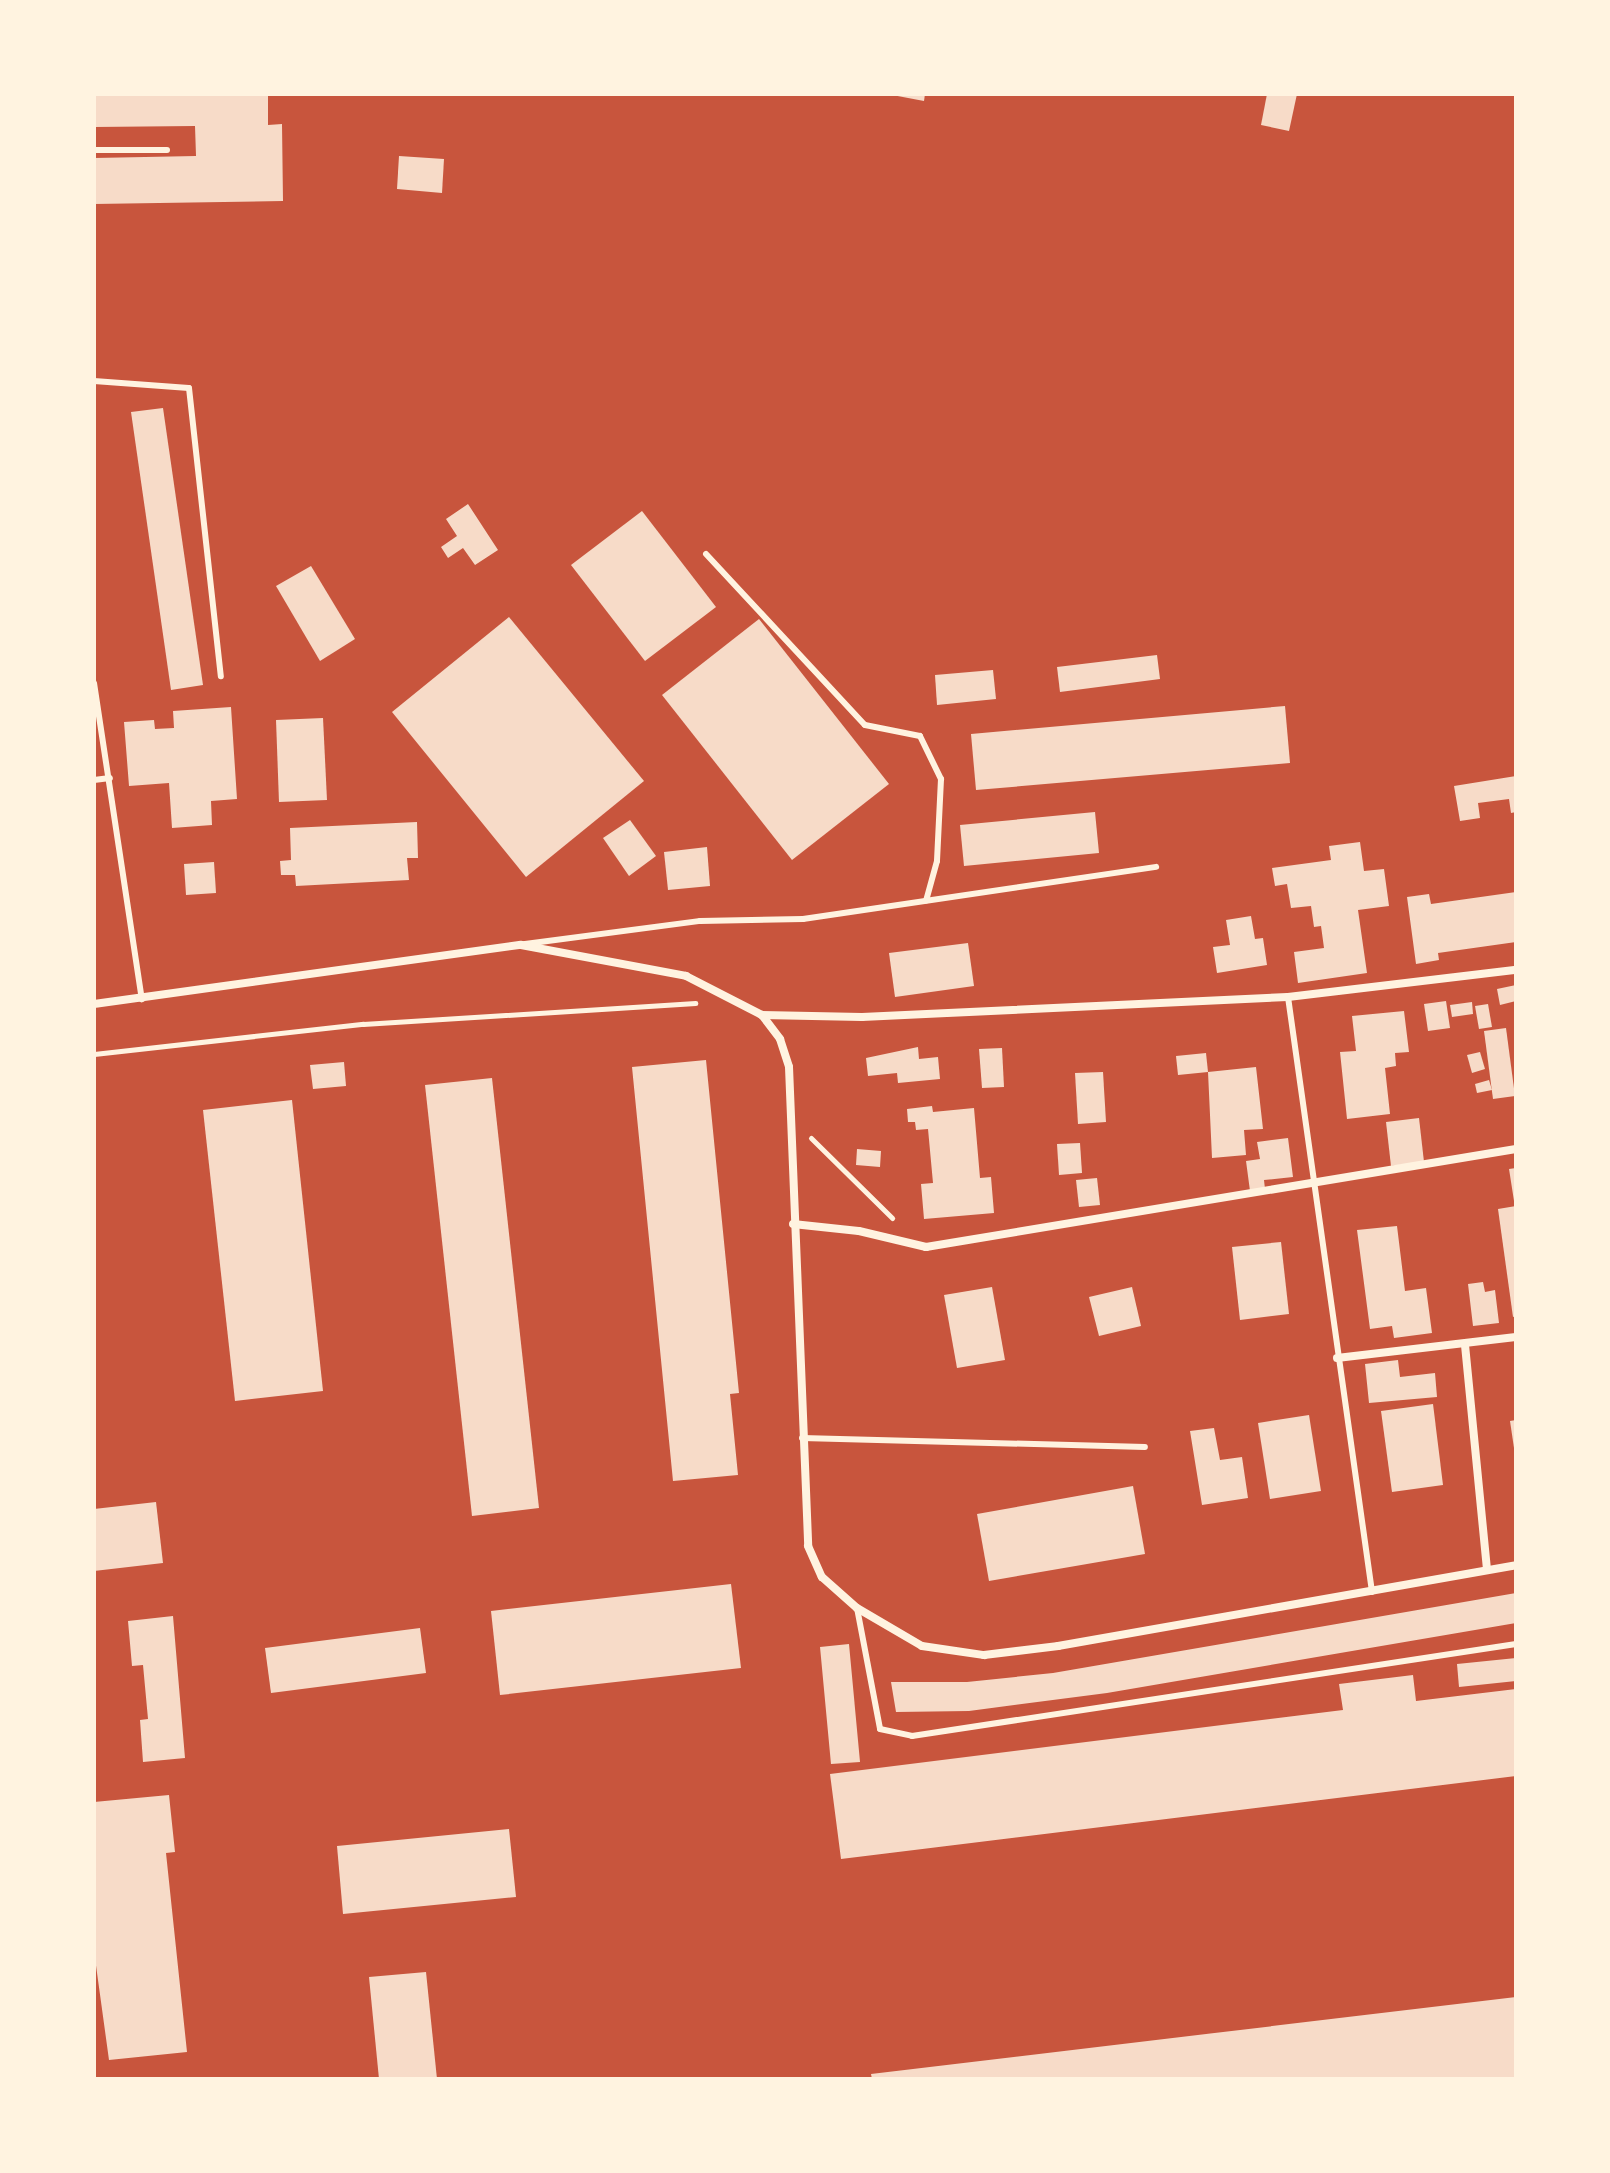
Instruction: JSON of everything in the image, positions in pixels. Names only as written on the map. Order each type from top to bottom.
[{"type":"street","points":[[94,1004],[521,945],[686,976],[741,1001],[762,1015],[780,1039],[789,1067],[808,1546],[822,1577],[857,1608],[922,1646],[984,1655],[1372,1592],[1516,1565]]},
{"type":"street","points":[[762,1015],[862,1017],[1288,997],[1516,970]]},
{"type":"street","points":[[793,1224],[859,1231],[926,1247],[1516,1149]]},
{"type":"street","points":[[1337,1358],[1516,1337]]},
{"type":"street","points":[[1465,1345],[1487,1570]]},
{"type":"lane","points":[[94,150],[167,150]]},
{"type":"lane","points":[[94,381],[189,388],[221,676]]},
{"type":"lane","points":[[706,554],[865,725],[920,736],[941,779],[937,861],[926,901]]},
{"type":"lane","points":[[94,683],[142,999]]},
{"type":"lane","points":[[94,780],[110,778]]},
{"type":"lane","points":[[521,945],[700,921],[803,919],[1156,867]]},
{"type":"lane","points":[[1288,997],[1372,1592]]},
{"type":"lane","points":[[802,1438],[1145,1447]]},
{"type":"lane","points":[[857,1608],[880,1729],[912,1736],[1516,1644]]},
{"type":"path","points":[[94,1054],[375,1023],[741,1001]]},
{"type":"path","points":[[790,1119],[895,1221]]},
{"type":"building","points":[[94,94],[268,94],[268,125],[282,124],[283,201],[94,204],[94,158],[196,156],[195,126],[94,127]]},
{"type":"building","points":[[887,94],[925,94],[924,101]]},
{"type":"building","points":[[1267,94],[1297,94],[1289,131],[1261,125]]},
{"type":"building","points":[[399,156],[444,159],[442,193],[397,189]]},
{"type":"building","points":[[163,408],[203,685],[171,690],[131,412]]},
{"type":"building","points":[[468,504],[498,550],[475,565],[463,548],[448,558],[441,547],[457,536],[446,519]]},
{"type":"building","points":[[642,511],[716,607],[645,661],[571,565]]},
{"type":"building","points":[[311,566],[355,639],[320,661],[276,586]]},
{"type":"building","points":[[509,617],[644,781],[526,877],[392,712]]},
{"type":"building","points":[[759,619],[889,784],[792,860],[662,695]]},
{"type":"building","points":[[1157,655],[1160,679],[1060,692],[1057,667]]},
{"type":"building","points":[[993,670],[996,699],[937,705],[935,675]]},
{"type":"building","points":[[1285,706],[1290,763],[976,790],[971,734]]},
{"type":"building","points":[[231,707],[237,799],[211,801],[212,825],[172,828],[169,783],[129,786],[124,722],[154,720],[155,729],[174,728],[173,711]]},
{"type":"building","points":[[323,718],[327,800],[279,802],[276,720]]},
{"type":"building","points":[[1516,776],[1516,812],[1511,813],[1509,799],[1478,803],[1480,818],[1460,821],[1454,786]]},
{"type":"building","points":[[1095,812],[1099,853],[964,866],[960,825]]},
{"type":"building","points":[[630,820],[656,856],[629,876],[603,838]]},
{"type":"building","points":[[417,822],[418,858],[407,858],[409,880],[296,886],[295,875],[281,875],[280,861],[291,860],[290,828]]},
{"type":"building","points":[[1360,842],[1364,871],[1384,869],[1389,906],[1358,910],[1367,973],[1298,983],[1294,952],[1324,948],[1321,926],[1314,927],[1311,906],[1291,908],[1287,884],[1275,886],[1272,868],[1331,860],[1329,846]]},
{"type":"building","points":[[707,847],[710,886],[668,890],[664,852]]},
{"type":"building","points":[[214,862],[216,893],[186,895],[184,864]]},
{"type":"building","points":[[1516,892],[1516,942],[1438,953],[1439,960],[1416,964],[1407,897],[1429,894],[1431,904]]},
{"type":"building","points":[[1251,916],[1255,939],[1263,938],[1267,965],[1217,973],[1213,947],[1230,945],[1226,920]]},
{"type":"building","points":[[968,943],[974,986],[895,997],[889,953]]},
{"type":"building","points":[[1516,985],[1516,1001],[1500,1005],[1497,989]]},
{"type":"building","points":[[1446,1001],[1450,1028],[1428,1031],[1424,1004]]},
{"type":"building","points":[[1472,1002],[1473,1014],[1452,1017],[1450,1005]]},
{"type":"building","points":[[1488,1004],[1492,1027],[1479,1029],[1475,1006]]},
{"type":"building","points":[[1404,1011],[1409,1052],[1395,1053],[1396,1066],[1385,1068],[1390,1114],[1347,1119],[1340,1052],[1356,1051],[1352,1016]]},
{"type":"building","points":[[1506,1028],[1515,1096],[1493,1099],[1484,1031]]},
{"type":"building","points":[[918,1047],[919,1059],[938,1057],[940,1079],[898,1083],[897,1073],[868,1076],[866,1058]]},
{"type":"building","points":[[1002,1048],[1004,1087],[982,1088],[979,1049]]},
{"type":"building","points":[[1480,1052],[1485,1069],[1472,1073],[1467,1055]]},
{"type":"building","points":[[1206,1053],[1208,1072],[1178,1075],[1176,1056]]},
{"type":"building","points":[[706,1060],[739,1393],[730,1394],[738,1475],[673,1481],[632,1067]]},
{"type":"building","points":[[344,1062],[346,1086],[313,1089],[310,1065]]},
{"type":"building","points":[[1256,1067],[1263,1129],[1244,1130],[1246,1155],[1212,1158],[1208,1072]]},
{"type":"building","points":[[1103,1072],[1106,1122],[1078,1124],[1075,1073]]},
{"type":"building","points":[[492,1078],[539,1508],[472,1516],[425,1085]]},
{"type":"building","points":[[1489,1080],[1492,1090],[1477,1093],[1475,1084]]},
{"type":"building","points":[[292,1100],[323,1391],[235,1401],[203,1110]]},
{"type":"building","points":[[932,1106],[933,1112],[974,1108],[980,1178],[991,1177],[994,1213],[924,1219],[921,1184],[933,1183],[928,1129],[916,1130],[915,1122],[908,1122],[907,1109]]},
{"type":"building","points":[[1419,1118],[1424,1162],[1391,1166],[1386,1122]]},
{"type":"building","points":[[1288,1138],[1293,1177],[1264,1180],[1265,1189],[1250,1191],[1246,1161],[1260,1159],[1257,1142]]},
{"type":"building","points":[[1080,1143],[1082,1173],[1059,1175],[1057,1144]]},
{"type":"building","points":[[857,1149],[881,1151],[880,1167],[856,1165]]},
{"type":"building","points":[[1516,1168],[1516,1201],[1514,1201],[1509,1169]]},
{"type":"building","points":[[1097,1178],[1100,1205],[1079,1207],[1076,1180]]},
{"type":"building","points":[[1516,1206],[1516,1316],[1513,1317],[1498,1209]]},
{"type":"building","points":[[1397,1226],[1405,1291],[1426,1288],[1432,1333],[1394,1338],[1392,1326],[1370,1329],[1357,1230]]},
{"type":"building","points":[[1281,1242],[1289,1314],[1240,1320],[1232,1247]]},
{"type":"building","points":[[1483,1282],[1485,1292],[1495,1290],[1499,1323],[1473,1326],[1468,1284]]},
{"type":"building","points":[[992,1287],[1005,1360],[957,1368],[944,1295]]},
{"type":"building","points":[[1132,1287],[1141,1326],[1099,1336],[1089,1297]]},
{"type":"building","points":[[1398,1360],[1400,1377],[1435,1373],[1437,1397],[1369,1403],[1365,1364]]},
{"type":"building","points":[[1433,1404],[1443,1485],[1392,1492],[1381,1411]]},
{"type":"building","points":[[1309,1415],[1321,1491],[1270,1499],[1258,1423]]},
{"type":"building","points":[[1516,1420],[1516,1448],[1514,1448],[1510,1421]]},
{"type":"building","points":[[1214,1428],[1220,1460],[1242,1457],[1248,1498],[1202,1505],[1190,1431]]},
{"type":"building","points":[[1133,1486],[1145,1554],[989,1581],[977,1514]]},
{"type":"building","points":[[156,1502],[163,1563],[94,1571],[94,1509]]},
{"type":"building","points":[[731,1584],[741,1668],[500,1695],[491,1611]]},
{"type":"building","points":[[1516,1593],[1516,1623],[1107,1693],[969,1711],[896,1712],[891,1682],[967,1682],[1053,1673]]},
{"type":"building","points":[[173,1616],[185,1758],[143,1762],[140,1720],[148,1719],[143,1665],[132,1666],[128,1621]]},
{"type":"building","points":[[420,1628],[426,1673],[271,1693],[265,1648]]},
{"type":"building","points":[[849,1644],[860,1762],[831,1764],[820,1647]]},
{"type":"building","points":[[1516,1658],[1516,1681],[1459,1687],[1457,1664]]},
{"type":"building","points":[[1413,1675],[1416,1701],[1516,1689],[1516,1776],[841,1859],[830,1774],[1343,1710],[1339,1684]]},
{"type":"building","points":[[169,1795],[175,1852],[166,1853],[187,2052],[109,2060],[94,1951],[94,1802]]},
{"type":"building","points":[[509,1829],[516,1897],[343,1914],[337,1846]]},
{"type":"building","points":[[426,1972],[437,2079],[379,2079],[369,1977]]},
{"type":"building","points":[[1516,1997],[1516,2079],[872,2079],[871,2074]]}]
